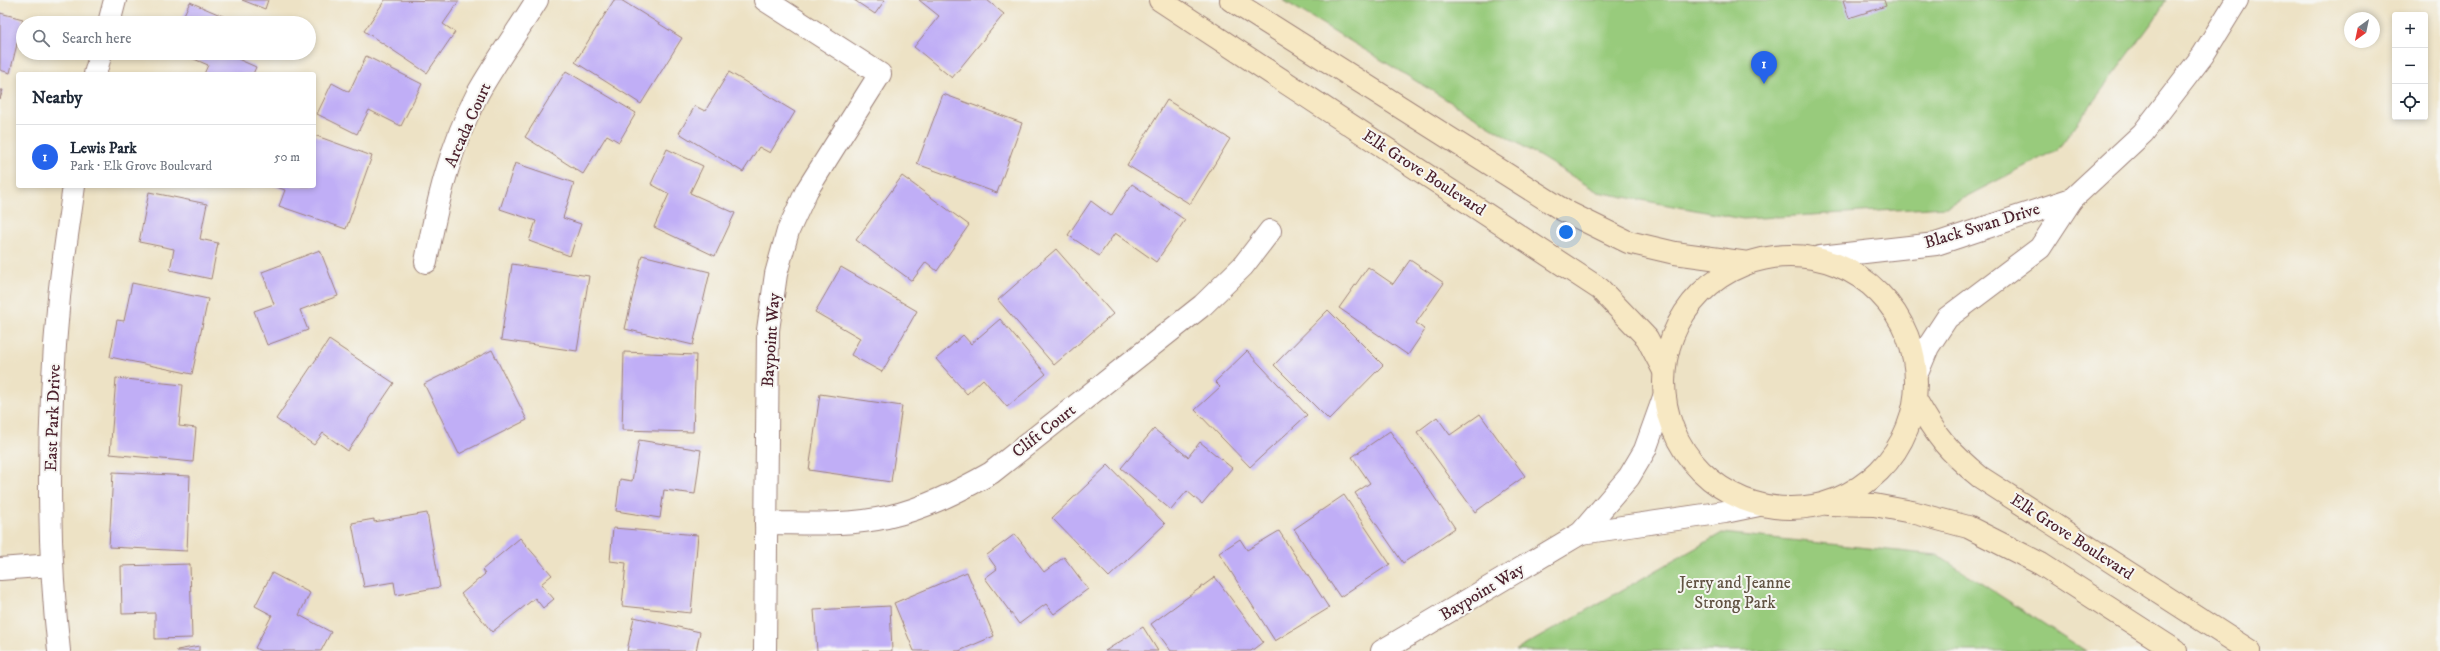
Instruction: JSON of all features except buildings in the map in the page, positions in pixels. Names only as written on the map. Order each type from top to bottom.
[{"type":"main road","name":"Elk Grove Boulevard","points":[[1160,0],[1600,289],[1647,338],[1664,371]]},
{"type":"main road","points":[[1231,0],[1563,210],[1628,242],[1675,253],[1748,263]]},
{"type":"main road","points":[[1824,504],[1863,485],[1894,454],[1906,434],[1916,400],[1918,371],[1909,344],[1892,311],[1862,280],[1820,257],[1782,255],[1748,263],[1709,285],[1682,315],[1668,346],[1664,371],[1664,397],[1673,429],[1695,466],[1726,493],[1759,505],[1802,508],[1824,504],[1874,505],[1912,512],[1968,527],[2040,564],[2176,651]]},
{"type":"main road","name":"Elk Grove Boulevard","points":[[1916,400],[1931,428],[1951,454],[1980,477],[2250,651]]},
{"type":"street","points":[[111,16],[115,0]]},
{"type":"street","name":"Arcada Court","points":[[426,262],[439,196],[458,139],[478,93],[537,0]]},
{"type":"street","name":"Baypoint Way","points":[[765,0],[880,74],[807,190],[788,231],[776,274],[768,330],[765,651]]},
{"type":"street","name":"Black Swan Drive","points":[[1918,371],[1928,347],[1947,318],[2040,248],[2072,199],[2143,133],[2203,55],[2237,0]]},
{"type":"street","points":[[96,72],[99,60]]},
{"type":"street","name":"East Park Drive","points":[[59,651],[52,565],[51,424],[59,297],[74,188]]},
{"type":"street","name":"Black Swan Drive","points":[[1820,257],[1936,244],[2072,199]]},
{"type":"street","name":"Clift Court","points":[[766,523],[832,524],[888,517],[952,495],[991,473],[1203,305],[1243,266],[1270,231]]},
{"type":"street","name":"Baypoint Way","points":[[1382,651],[1581,533],[1629,477],[1645,450],[1664,397]]},
{"type":"street","name":"Baypoint Way","points":[[1581,533],[1725,512],[1759,505]]},
{"type":"street","points":[[0,569],[52,565]]},
{"type":"green space","points":[[1283,0],[2166,0],[2154,20],[2058,149],[1946,207],[1743,219],[1598,192]]},
{"type":"green space","name":"Jerry and Jeanne Strong Park","points":[[1722,533],[1937,555],[2086,651],[1515,651]]},
{"type":"place","name":"Lewis Park","points":[[1764,84]]}]
